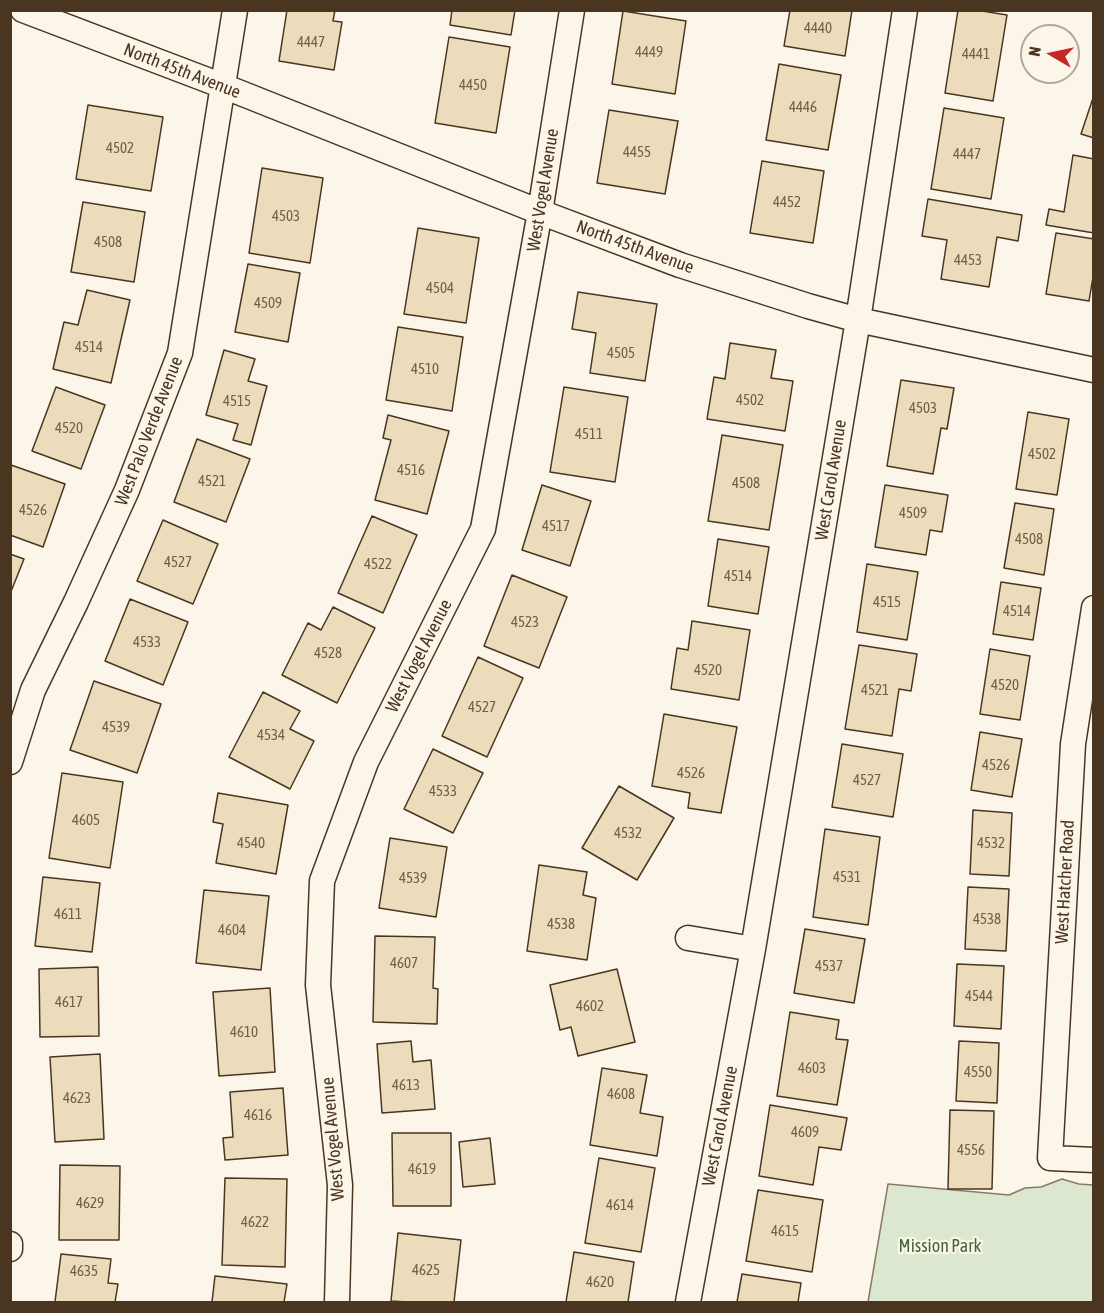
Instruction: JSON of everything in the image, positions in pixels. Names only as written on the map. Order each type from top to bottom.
[{"type":"street","name":"North 45th Avenue","points":[[23,10],[680,265],[858,320],[1094,369]]},
{"type":"street","name":"West Palo Verde Avenue","points":[[10,762],[33,690],[127,490],[180,353],[235,10]]},
{"type":"street","name":"West Vogel Avenue","points":[[337,1302],[340,1185],[318,985],[322,881],[366,762],[483,529],[540,212],[572,10]]},
{"type":"street","name":"West Carol Avenue","points":[[688,1302],[753,949],[858,320],[905,10]]},
{"type":"street","name":"West Hatcher Road","points":[[1094,608],[1073,744],[1050,1158],[1094,1161]]},
{"type":"street","points":[[688,938],[753,949]]},
{"type":"green space","name":"Mission Park","points":[[1062,1179],[1093,1185],[1093,1302],[868,1302],[888,1184],[1009,1195],[1025,1188],[1041,1187]]},
{"type":"building","points":[[287,10],[335,10],[333,21],[342,22],[334,70],[279,61]]},
{"type":"building","points":[[452,10],[515,10],[511,35],[450,25]]},
{"type":"building","points":[[790,10],[852,10],[845,56],[784,46]]},
{"type":"building","points":[[958,10],[976,10],[1007,15],[993,101],[945,93]]},
{"type":"building","points":[[623,11],[686,21],[675,94],[612,84]]},
{"type":"building","points":[[449,37],[510,47],[496,133],[435,123]]},
{"type":"building","points":[[779,64],[841,75],[828,150],[766,140]]},
{"type":"building","points":[[1094,95],[1094,138],[1081,134]]},
{"type":"building","points":[[88,105],[163,117],[151,191],[76,179]]},
{"type":"building","points":[[944,108],[1004,118],[991,199],[931,189]]},
{"type":"building","points":[[609,110],[678,121],[665,194],[597,183]]},
{"type":"building","points":[[1073,155],[1094,159],[1094,233],[1046,225],[1049,209],[1064,212]]},
{"type":"building","points":[[762,161],[824,171],[813,243],[750,233]]},
{"type":"building","points":[[262,168],[323,178],[310,263],[249,253]]},
{"type":"building","points":[[928,199],[1022,215],[1018,241],[997,237],[989,287],[941,279],[947,240],[922,236]]},
{"type":"building","points":[[83,202],[145,212],[134,282],[71,272]]},
{"type":"building","points":[[418,228],[479,238],[466,323],[404,314]]},
{"type":"building","points":[[1056,233],[1094,239],[1094,271],[1089,301],[1046,294]]},
{"type":"building","points":[[248,264],[300,273],[288,342],[235,332]]},
{"type":"building","points":[[87,290],[130,300],[111,383],[53,369],[64,322],[78,325]]},
{"type":"building","points":[[578,292],[657,304],[645,381],[590,373],[596,333],[572,329]]},
{"type":"building","points":[[398,327],[463,337],[452,411],[386,400]]},
{"type":"building","points":[[730,343],[776,350],[771,378],[793,381],[785,431],[707,419],[714,377],[725,379]]},
{"type":"building","points":[[224,350],[255,359],[248,381],[267,386],[251,445],[233,440],[238,424],[206,415]]},
{"type":"building","points":[[901,380],[954,388],[947,429],[941,428],[933,474],[887,466]]},
{"type":"building","points":[[56,387],[105,405],[81,469],[32,451]]},
{"type":"building","points":[[564,387],[628,397],[615,482],[550,472]]},
{"type":"building","points":[[1028,412],[1069,419],[1057,495],[1016,489]]},
{"type":"building","points":[[388,415],[449,431],[427,514],[375,500],[391,440],[383,438]]},
{"type":"building","points":[[722,435],[783,445],[769,530],[708,521]]},
{"type":"building","points":[[197,439],[250,459],[226,522],[174,502]]},
{"type":"building","points":[[11,465],[65,484],[43,547],[10,535]]},
{"type":"building","points":[[542,485],[591,501],[570,566],[522,550]]},
{"type":"building","points":[[885,485],[948,495],[942,532],[930,530],[926,555],[875,547]]},
{"type":"building","points":[[1015,503],[1054,509],[1044,575],[1004,568]]},
{"type":"building","points":[[372,516],[417,535],[383,613],[338,593]]},
{"type":"building","points":[[163,520],[218,544],[193,604],[137,581]]},
{"type":"building","points":[[718,539],[769,547],[758,614],[708,606]]},
{"type":"building","points":[[10,554],[24,559],[10,594]]},
{"type":"building","points":[[867,564],[918,572],[907,640],[857,632]]},
{"type":"building","points":[[512,575],[567,597],[539,668],[484,646]]},
{"type":"building","points":[[1001,582],[1041,588],[1033,640],[993,634]]},
{"type":"building","points":[[130,599],[188,622],[163,685],[105,661]]},
{"type":"building","points":[[333,607],[375,628],[337,703],[282,675],[308,623],[321,630]]},
{"type":"building","points":[[692,621],[750,630],[739,700],[671,689],[677,648],[688,650]]},
{"type":"building","points":[[859,645],[917,654],[911,691],[899,689],[892,736],[845,729]]},
{"type":"building","points":[[990,649],[1030,656],[1020,720],[980,714]]},
{"type":"building","points":[[478,657],[523,678],[487,757],[442,736]]},
{"type":"building","points":[[94,681],[161,704],[137,773],[70,750]]},
{"type":"building","points":[[263,692],[300,711],[290,729],[314,741],[290,789],[229,757]]},
{"type":"building","points":[[664,714],[737,727],[721,813],[688,808],[690,793],[652,786]]},
{"type":"building","points":[[980,732],[1022,739],[1012,797],[971,790]]},
{"type":"building","points":[[842,744],[903,754],[893,817],[832,807]]},
{"type":"building","points":[[433,749],[483,773],[453,833],[404,809]]},
{"type":"building","points":[[62,773],[123,782],[110,868],[49,858]]},
{"type":"building","points":[[619,786],[674,818],[637,880],[582,848]]},
{"type":"building","points":[[218,793],[288,805],[276,874],[216,863],[223,824],[213,822]]},
{"type":"building","points":[[973,810],[1012,813],[1009,876],[970,874]]},
{"type":"building","points":[[825,829],[880,837],[868,925],[813,917]]},
{"type":"building","points":[[390,838],[447,847],[436,917],[379,908]]},
{"type":"building","points":[[539,865],[587,872],[583,895],[596,898],[587,960],[527,951]]},
{"type":"building","points":[[43,877],[100,883],[92,952],[35,946]]},
{"type":"building","points":[[968,887],[1009,889],[1006,951],[965,949]]},
{"type":"building","points":[[204,890],[269,896],[261,970],[196,963]]},
{"type":"building","points":[[805,929],[865,939],[854,1003],[794,993]]},
{"type":"building","points":[[375,936],[435,937],[433,988],[438,989],[437,1024],[373,1022]]},
{"type":"building","points":[[957,964],[1004,966],[1001,1029],[954,1026]]},
{"type":"building","points":[[98,967],[99,1036],[40,1037],[39,969]]},
{"type":"building","points":[[617,969],[635,1042],[578,1056],[571,1027],[560,1030],[550,985]]},
{"type":"building","points":[[270,988],[275,1072],[219,1076],[213,992]]},
{"type":"building","points":[[790,1012],[839,1020],[836,1039],[848,1040],[837,1105],[777,1096]]},
{"type":"building","points":[[411,1041],[413,1062],[431,1060],[435,1109],[382,1113],[377,1044]]},
{"type":"building","points":[[959,1041],[999,1043],[997,1103],[956,1101]]},
{"type":"building","points":[[100,1054],[104,1139],[55,1142],[50,1057]]},
{"type":"building","points":[[602,1068],[647,1075],[640,1113],[663,1117],[657,1156],[590,1145]]},
{"type":"building","points":[[283,1088],[288,1155],[225,1160],[223,1138],[233,1137],[230,1092]]},
{"type":"building","points":[[770,1105],[847,1118],[841,1150],[819,1147],[813,1185],[759,1176]]},
{"type":"building","points":[[950,1110],[994,1111],[992,1189],[948,1189]]},
{"type":"building","points":[[392,1133],[451,1133],[451,1206],[393,1206]]},
{"type":"building","points":[[490,1138],[495,1184],[463,1187],[459,1142]]},
{"type":"building","points":[[599,1158],[655,1168],[641,1252],[585,1243]]},
{"type":"building","points":[[60,1165],[120,1166],[119,1240],[59,1240]]},
{"type":"building","points":[[225,1178],[287,1179],[285,1267],[222,1265]]},
{"type":"building","points":[[758,1190],[823,1200],[812,1272],[746,1261]]},
{"type":"building","points":[[398,1233],[461,1240],[454,1302],[391,1301]]},
{"type":"building","points":[[574,1252],[634,1262],[628,1302],[566,1302]]},
{"type":"building","points":[[61,1254],[111,1259],[108,1283],[118,1284],[115,1302],[55,1302]]},
{"type":"building","points":[[742,1274],[801,1283],[798,1302],[737,1302]]},
{"type":"building","points":[[215,1276],[287,1284],[284,1302],[212,1302]]}]
